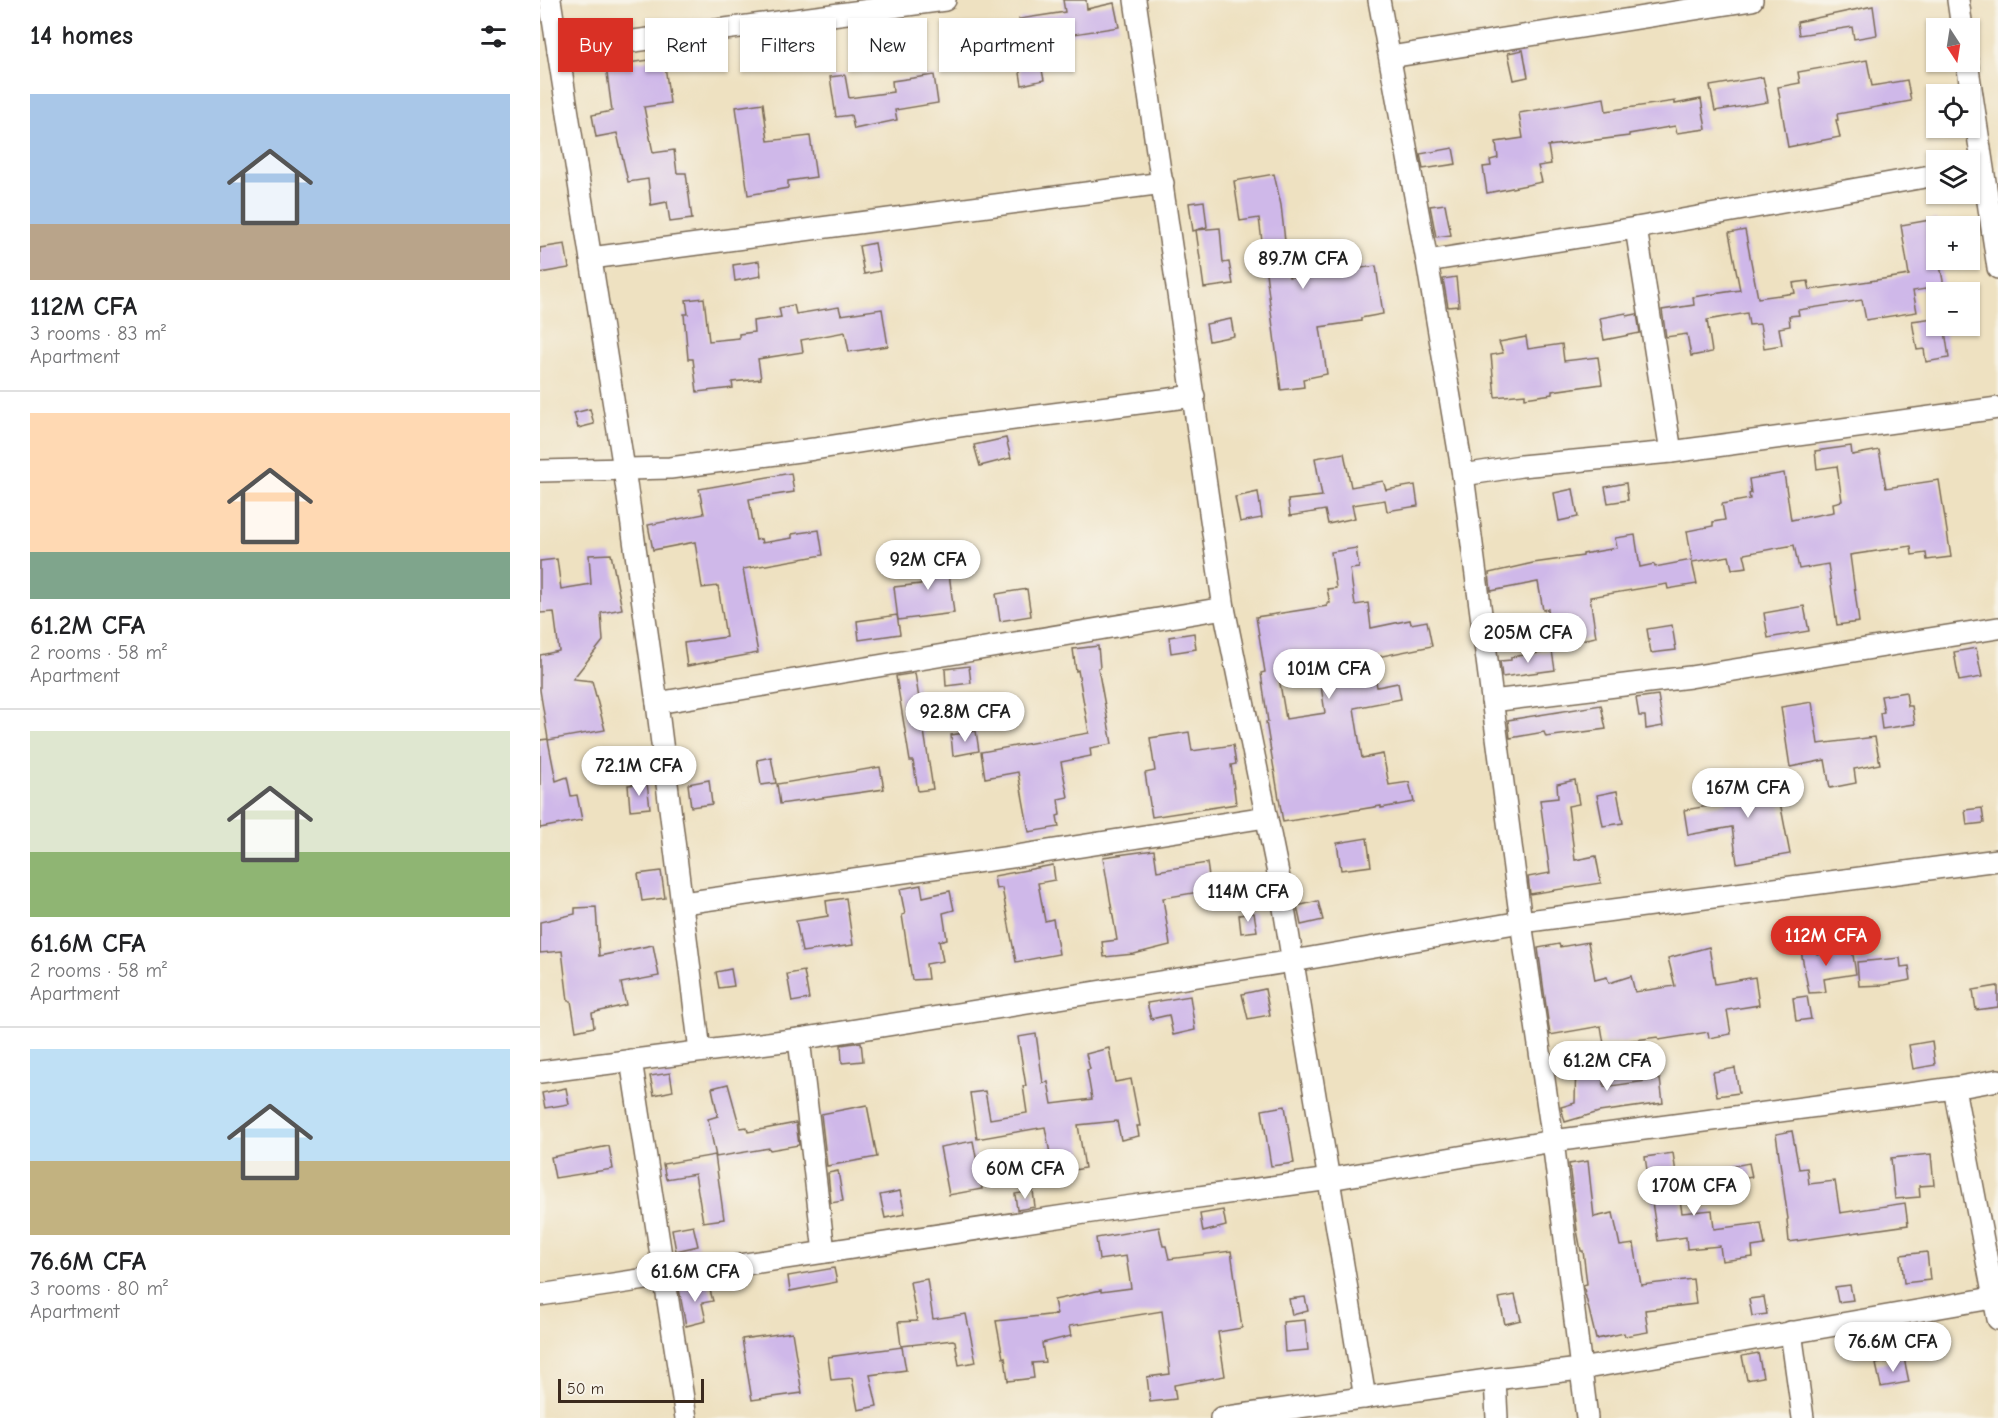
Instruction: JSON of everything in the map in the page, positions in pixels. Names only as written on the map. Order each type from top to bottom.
[{"type":"street","points":[[550,0],[558,51]]},
{"type":"street","points":[[633,41],[945,0]]},
{"type":"street","points":[[1135,0],[1224,608],[1293,961],[1365,1398]]},
{"type":"street","points":[[1379,0],[1427,261],[1463,475],[1521,922],[1553,1141],[1587,1418]]},
{"type":"street","points":[[1390,57],[1752,0]]},
{"type":"street","points":[[1958,0],[1961,18]]},
{"type":"street","points":[[561,72],[624,469],[657,703],[700,1051]]},
{"type":"street","points":[[1969,72],[1975,150]]},
{"type":"street","points":[[1427,261],[1636,228],[1926,177]]},
{"type":"street","points":[[1980,182],[1998,268]]},
{"type":"street","points":[[591,258],[1163,183]]},
{"type":"street","points":[[1636,228],[1671,452]]},
{"type":"street","points":[[540,471],[681,466],[814,449],[967,425],[1194,396]]},
{"type":"street","points":[[1463,475],[1521,466],[1671,452],[1998,408]]},
{"type":"street","points":[[657,703],[1224,608]]},
{"type":"street","points":[[1492,701],[1689,677],[1998,628]]},
{"type":"street","points":[[682,903],[1011,857],[1266,817]]},
{"type":"street","points":[[540,1072],[799,1039],[1293,961],[1521,922],[1998,860]]},
{"type":"street","points":[[799,1039],[824,1252]]},
{"type":"street","points":[[631,1060],[686,1418]]},
{"type":"street","points":[[540,1295],[1118,1208],[1330,1179],[1553,1141],[1954,1088],[1998,1080]]},
{"type":"street","points":[[1954,1088],[1996,1297],[1998,1319]]},
{"type":"street","points":[[1221,1418],[1308,1412],[1365,1398],[1580,1369],[1996,1297]]},
{"type":"street","points":[[1791,1332],[1803,1418]]},
{"type":"street","points":[[1496,1379],[1497,1418]]},
{"type":"building","points":[[1063,0],[1086,0],[1087,9],[1114,3],[1119,27],[1075,34],[1075,18],[1026,18],[1065,12]]},
{"type":"building","points":[[1873,6],[1877,35],[1854,39],[1852,27],[1799,35],[1797,22]]},
{"type":"building","points":[[1523,50],[1528,77],[1514,80],[1508,53]]},
{"type":"building","points":[[1867,60],[1872,86],[1907,80],[1911,101],[1837,114],[1840,137],[1788,147],[1778,87],[1800,83],[1798,72]]},
{"type":"building","points":[[645,61],[645,72],[666,72],[670,103],[644,107],[653,153],[674,150],[677,173],[686,173],[692,219],[670,222],[667,202],[651,205],[648,179],[628,182],[617,133],[596,137],[592,115],[612,111],[607,72],[633,72],[633,62]]},
{"type":"building","points":[[1020,72],[1042,72],[1044,80],[1022,85]]},
{"type":"building","points":[[845,75],[849,98],[893,92],[892,81],[934,75],[938,103],[895,110],[897,120],[854,129],[851,115],[836,117],[830,77]]},
{"type":"building","points":[[1763,77],[1768,102],[1715,111],[1710,86]]},
{"type":"building","points":[[1604,98],[1606,111],[1701,99],[1706,129],[1677,133],[1675,126],[1629,134],[1629,136],[1548,146],[1551,164],[1538,166],[1542,182],[1487,193],[1483,167],[1491,166],[1490,160],[1498,158],[1496,142],[1523,138],[1519,113]]},
{"type":"building","points":[[763,103],[768,141],[810,136],[816,177],[788,181],[788,188],[748,195],[736,107]]},
{"type":"building","points":[[1453,148],[1456,164],[1423,169],[1420,154]]},
{"type":"building","points":[[1274,174],[1281,205],[1289,277],[1376,266],[1383,314],[1361,318],[1361,321],[1320,327],[1327,374],[1303,379],[1304,387],[1281,390],[1259,218],[1240,221],[1234,181]]},
{"type":"building","points":[[1204,201],[1207,227],[1193,231],[1189,203]]},
{"type":"building","points":[[1445,204],[1451,235],[1436,237],[1430,206]]},
{"type":"building","points":[[1926,221],[1926,270],[1941,270],[1943,282],[1926,282],[1926,289],[1913,291],[1917,312],[1866,320],[1862,300],[1798,310],[1799,315],[1789,316],[1790,326],[1779,328],[1782,345],[1764,348],[1760,324],[1749,325],[1747,313],[1707,320],[1712,352],[1691,356],[1687,334],[1666,337],[1662,310],[1694,305],[1693,297],[1740,290],[1729,233],[1745,230],[1758,298],[1795,293],[1793,283],[1808,281],[1810,290],[1909,275],[1901,225]]},
{"type":"building","points":[[1220,228],[1223,263],[1229,262],[1233,284],[1204,288],[1196,230]]},
{"type":"building","points":[[875,243],[880,271],[864,274],[859,246]]},
{"type":"building","points":[[565,244],[569,268],[540,273],[540,248]]},
{"type":"building","points":[[759,261],[761,276],[735,281],[733,265]]},
{"type":"building","points":[[1456,277],[1459,306],[1448,307],[1443,279]]},
{"type":"building","points":[[704,298],[709,341],[739,338],[739,334],[754,332],[753,321],[781,317],[779,308],[794,305],[796,314],[839,307],[841,315],[882,309],[888,346],[849,352],[845,332],[801,340],[803,352],[758,359],[761,379],[732,382],[733,388],[697,392],[693,359],[688,359],[684,314],[688,314],[686,300]]},
{"type":"building","points":[[1626,313],[1627,316],[1637,314],[1640,333],[1604,340],[1600,318]]},
{"type":"building","points":[[1231,319],[1234,336],[1209,341],[1206,324]]},
{"type":"building","points":[[1926,319],[1926,336],[1946,336],[1949,358],[1926,362],[1924,349],[1917,350],[1912,321]]},
{"type":"building","points":[[1526,337],[1528,349],[1562,344],[1564,361],[1598,357],[1602,384],[1552,391],[1552,394],[1525,398],[1525,394],[1495,397],[1491,355],[1503,353],[1499,342]]},
{"type":"building","points":[[590,409],[594,424],[578,428],[574,413]]},
{"type":"building","points":[[1006,438],[1011,458],[980,466],[974,445]]},
{"type":"building","points":[[1851,446],[1852,455],[1879,450],[1886,488],[1939,480],[1951,557],[1927,560],[1926,553],[1912,555],[1911,546],[1850,555],[1859,622],[1837,625],[1828,564],[1799,569],[1794,545],[1744,554],[1747,567],[1732,569],[1729,556],[1692,562],[1697,584],[1668,589],[1667,584],[1590,597],[1596,637],[1581,640],[1580,633],[1552,638],[1548,609],[1543,610],[1538,582],[1491,591],[1489,573],[1617,548],[1615,538],[1635,535],[1640,567],[1654,564],[1655,567],[1692,560],[1687,531],[1713,526],[1713,522],[1725,520],[1722,504],[1750,499],[1749,479],[1784,473],[1791,520],[1834,512],[1833,503],[1842,501],[1837,466],[1817,469],[1815,451]]},
{"type":"building","points":[[1344,453],[1351,487],[1383,481],[1386,490],[1415,485],[1418,506],[1387,511],[1385,500],[1352,505],[1355,518],[1328,524],[1325,510],[1290,516],[1288,500],[1322,496],[1315,458]]},
{"type":"building","points":[[791,473],[794,492],[749,499],[756,540],[761,539],[762,543],[792,538],[792,534],[819,530],[823,555],[743,569],[758,653],[687,666],[684,643],[726,637],[718,586],[702,588],[695,542],[653,550],[648,525],[704,514],[699,489]]},
{"type":"building","points":[[1626,483],[1628,500],[1608,503],[1605,487]]},
{"type":"building","points":[[1573,489],[1578,517],[1559,521],[1554,493]]},
{"type":"building","points":[[1258,492],[1262,518],[1240,522],[1235,497]]},
{"type":"building","points":[[1356,548],[1359,568],[1350,569],[1355,605],[1368,603],[1371,628],[1410,620],[1411,624],[1427,621],[1432,646],[1372,658],[1377,687],[1398,683],[1401,699],[1354,708],[1362,758],[1383,754],[1389,785],[1409,782],[1414,802],[1283,822],[1266,722],[1268,722],[1261,673],[1265,672],[1256,617],[1327,606],[1327,603],[1330,603],[1327,589],[1336,588],[1331,552]],"holes":[[[1319,672],[1325,713],[1286,719],[1279,678]]]},
{"type":"building","points":[[946,549],[954,613],[898,620],[894,587],[930,583],[926,551]]},
{"type":"building","points":[[611,554],[622,609],[601,613],[603,641],[573,679],[592,681],[605,730],[548,740],[556,781],[567,777],[571,796],[577,795],[582,820],[540,828],[540,740],[548,739],[540,690],[540,655],[559,651],[554,612],[540,613],[540,561],[557,559],[561,589],[591,584],[589,555]]},
{"type":"building","points":[[1027,589],[1031,616],[1000,621],[996,594]]},
{"type":"building","points":[[1804,606],[1809,631],[1768,638],[1764,613]]},
{"type":"building","points":[[897,615],[900,634],[859,640],[857,621]]},
{"type":"building","points":[[1672,625],[1676,650],[1651,653],[1647,629]]},
{"type":"building","points":[[1194,633],[1196,649],[1171,653],[1169,637]]},
{"type":"building","points":[[1098,646],[1100,668],[1098,668],[1112,744],[1090,748],[1091,756],[1061,762],[1068,797],[1058,799],[1059,827],[1029,832],[1018,772],[985,778],[981,752],[1089,733],[1073,649]]},
{"type":"building","points":[[1976,648],[1982,677],[1959,681],[1954,652]]},
{"type":"building","points":[[1552,651],[1555,670],[1502,677],[1500,661],[1511,660],[1511,657]]},
{"type":"building","points":[[969,666],[971,683],[946,686],[945,669]]},
{"type":"building","points":[[915,673],[933,789],[918,791],[913,761],[910,761],[896,676]]},
{"type":"building","points":[[1906,692],[1908,706],[1912,706],[1915,724],[1882,729],[1880,713],[1884,712],[1881,696]]},
{"type":"building","points":[[1658,695],[1663,726],[1646,729],[1645,716],[1639,716],[1636,698]]},
{"type":"building","points":[[1812,702],[1818,744],[1875,737],[1880,764],[1854,769],[1856,783],[1830,788],[1825,760],[1790,767],[1781,707]]},
{"type":"building","points":[[1601,705],[1606,729],[1546,737],[1544,732],[1510,738],[1508,720]]},
{"type":"building","points":[[976,731],[979,751],[953,756],[951,735]]},
{"type":"building","points":[[1189,732],[1192,751],[1233,745],[1236,764],[1231,765],[1236,804],[1152,817],[1145,773],[1155,771],[1150,738]]},
{"type":"building","points":[[771,757],[776,783],[761,785],[757,760]]},
{"type":"building","points":[[880,767],[884,789],[780,804],[777,784]]},
{"type":"building","points":[[1788,775],[1791,795],[1779,797],[1790,854],[1737,863],[1732,827],[1688,835],[1684,810],[1727,803],[1725,789],[1767,783],[1766,779]]},
{"type":"building","points":[[709,780],[712,804],[691,807],[688,784]]},
{"type":"building","points":[[1575,780],[1579,804],[1568,806],[1575,860],[1596,856],[1601,883],[1530,894],[1528,877],[1550,873],[1540,800],[1558,798],[1557,784]]},
{"type":"building","points":[[647,783],[650,808],[630,810],[628,785]]},
{"type":"building","points":[[1617,791],[1623,823],[1603,826],[1597,795]]},
{"type":"building","points":[[1982,808],[1984,823],[1967,825],[1965,810]]},
{"type":"building","points":[[1367,838],[1371,866],[1341,870],[1337,843]]},
{"type":"building","points":[[1154,850],[1157,871],[1207,863],[1211,890],[1163,898],[1170,945],[1134,954],[1104,957],[1102,942],[1117,940],[1103,857]]},
{"type":"building","points":[[1053,865],[1055,880],[1038,883],[1045,921],[1053,919],[1059,954],[1016,962],[1002,888],[996,889],[994,876]]},
{"type":"building","points":[[661,871],[665,898],[642,901],[638,874]]},
{"type":"building","points":[[921,885],[923,897],[950,891],[954,910],[943,913],[947,939],[939,941],[943,961],[926,964],[928,979],[912,980],[900,889]]},
{"type":"building","points":[[846,898],[853,945],[802,952],[796,921],[828,916],[826,901]]},
{"type":"building","points":[[1318,901],[1323,920],[1301,925],[1297,906]]},
{"type":"building","points":[[596,907],[599,956],[653,945],[659,976],[621,983],[626,1005],[592,1013],[594,1027],[576,1031],[571,1001],[568,1001],[562,951],[540,953],[540,922],[575,914],[575,908]]},
{"type":"building","points":[[1254,913],[1257,931],[1241,933],[1239,915]]},
{"type":"building","points":[[1588,942],[1595,980],[1607,977],[1609,983],[1631,976],[1635,992],[1675,986],[1668,958],[1709,947],[1715,984],[1755,977],[1759,1005],[1727,1010],[1731,1034],[1709,1038],[1708,1032],[1659,1040],[1658,1037],[1604,1044],[1601,1026],[1550,1035],[1538,948]]},
{"type":"building","points":[[1815,948],[1817,954],[1852,949],[1856,974],[1824,979],[1826,992],[1809,993],[1801,951]]},
{"type":"building","points":[[1900,958],[1901,967],[1909,966],[1911,980],[1884,985],[1859,986],[1857,962]]},
{"type":"building","points":[[731,969],[734,986],[719,988],[716,972]]},
{"type":"building","points":[[804,971],[809,999],[792,1002],[787,974]]},
{"type":"building","points":[[1998,986],[1998,1007],[1976,1010],[1973,990]]},
{"type":"building","points":[[1265,989],[1270,1015],[1248,1019],[1242,994]]},
{"type":"building","points":[[1190,996],[1195,1030],[1173,1035],[1169,1015],[1151,1019],[1147,1003]]},
{"type":"building","points":[[1807,996],[1811,1019],[1796,1021],[1793,998]]},
{"type":"building","points":[[1036,1034],[1043,1083],[1048,1082],[1052,1104],[1092,1099],[1087,1070],[1090,1069],[1086,1054],[1109,1048],[1115,1082],[1131,1079],[1140,1126],[1137,1126],[1139,1136],[1121,1140],[1117,1121],[1078,1125],[1085,1168],[1064,1172],[1062,1162],[1052,1164],[1045,1127],[977,1139],[970,1093],[985,1091],[990,1119],[1027,1113],[1023,1086],[1026,1086],[1018,1037]]},
{"type":"building","points":[[1932,1041],[1935,1065],[1913,1069],[1909,1045]]},
{"type":"building","points":[[861,1042],[863,1061],[842,1063],[841,1045]]},
{"type":"building","points":[[1576,1059],[1604,1060],[1604,1087],[1660,1079],[1663,1103],[1599,1112],[1565,1122],[1561,1107],[1575,1103]]},
{"type":"building","points":[[1735,1068],[1739,1093],[1717,1096],[1713,1072]]},
{"type":"building","points":[[670,1073],[673,1091],[654,1095],[650,1076]]},
{"type":"building","points":[[728,1084],[740,1128],[747,1127],[748,1132],[796,1123],[799,1145],[716,1157],[708,1119],[718,1116],[712,1088]]},
{"type":"building","points":[[566,1088],[569,1104],[545,1108],[542,1093]]},
{"type":"building","points":[[867,1105],[877,1157],[827,1166],[821,1114]]},
{"type":"building","points":[[1285,1106],[1294,1163],[1271,1166],[1262,1110]]},
{"type":"building","points":[[1792,1131],[1799,1169],[1807,1168],[1809,1184],[1835,1181],[1840,1213],[1905,1203],[1908,1225],[1789,1242],[1776,1134]]},
{"type":"building","points":[[973,1141],[982,1189],[949,1195],[940,1147]]},
{"type":"building","points":[[609,1146],[613,1169],[555,1178],[551,1157]]},
{"type":"building","points":[[1673,1153],[1682,1213],[1712,1210],[1714,1229],[1761,1223],[1765,1245],[1752,1247],[1753,1257],[1722,1261],[1720,1246],[1687,1249],[1686,1237],[1658,1241],[1645,1157]]},
{"type":"building","points":[[1931,1154],[1934,1185],[1919,1186],[1920,1197],[1895,1199],[1891,1158]]},
{"type":"building","points":[[715,1155],[724,1219],[703,1222],[695,1174],[666,1179],[663,1164]]},
{"type":"building","points":[[1588,1161],[1594,1217],[1613,1213],[1620,1246],[1634,1244],[1641,1285],[1693,1279],[1696,1304],[1645,1310],[1648,1332],[1625,1336],[1624,1333],[1596,1339],[1583,1285],[1587,1284],[1583,1251],[1581,1251],[1577,1230],[1569,1164]]},
{"type":"building","points":[[1749,1163],[1752,1177],[1731,1181],[1728,1167]]},
{"type":"building","points":[[838,1171],[843,1201],[831,1203],[828,1173]]},
{"type":"building","points":[[900,1191],[905,1214],[885,1218],[880,1195]]},
{"type":"building","points":[[1033,1191],[1035,1207],[1017,1210],[1015,1194]]},
{"type":"building","points":[[1223,1210],[1226,1226],[1203,1232],[1200,1214]]},
{"type":"building","points":[[693,1225],[698,1246],[676,1251],[672,1229]]},
{"type":"building","points":[[1159,1227],[1163,1246],[1166,1246],[1169,1259],[1231,1251],[1242,1328],[1218,1332],[1225,1376],[1174,1385],[1176,1399],[1150,1402],[1147,1377],[1170,1374],[1162,1311],[1069,1326],[1071,1336],[1042,1343],[1045,1362],[1032,1363],[1034,1378],[1008,1381],[996,1321],[1057,1314],[1054,1300],[1101,1290],[1101,1292],[1131,1288],[1126,1256],[1099,1260],[1096,1238]]},
{"type":"building","points":[[1927,1252],[1930,1280],[1904,1283],[1901,1255]]},
{"type":"building","points":[[834,1268],[837,1282],[790,1291],[788,1276]]},
{"type":"building","points":[[927,1279],[933,1319],[966,1314],[976,1362],[959,1365],[953,1340],[901,1346],[898,1322],[917,1321],[910,1282]]},
{"type":"building","points":[[708,1283],[713,1301],[702,1303],[706,1321],[686,1326],[679,1289]]},
{"type":"building","points":[[1850,1285],[1853,1300],[1838,1302],[1835,1287]]},
{"type":"building","points":[[1515,1295],[1521,1320],[1505,1324],[1499,1298]]},
{"type":"building","points":[[1305,1297],[1308,1311],[1292,1315],[1289,1299]]},
{"type":"building","points":[[1764,1297],[1767,1314],[1752,1316],[1749,1299]]},
{"type":"building","points":[[1305,1320],[1308,1350],[1285,1352],[1283,1322]]},
{"type":"building","points":[[792,1332],[802,1393],[752,1400],[742,1339]]},
{"type":"building","points":[[902,1347],[906,1370],[870,1375],[877,1406],[858,1410],[852,1378],[831,1380],[828,1357]]},
{"type":"building","points":[[1758,1353],[1763,1377],[1747,1380],[1742,1356]]},
{"type":"building","points":[[1904,1358],[1909,1382],[1881,1387],[1876,1364]]}]
